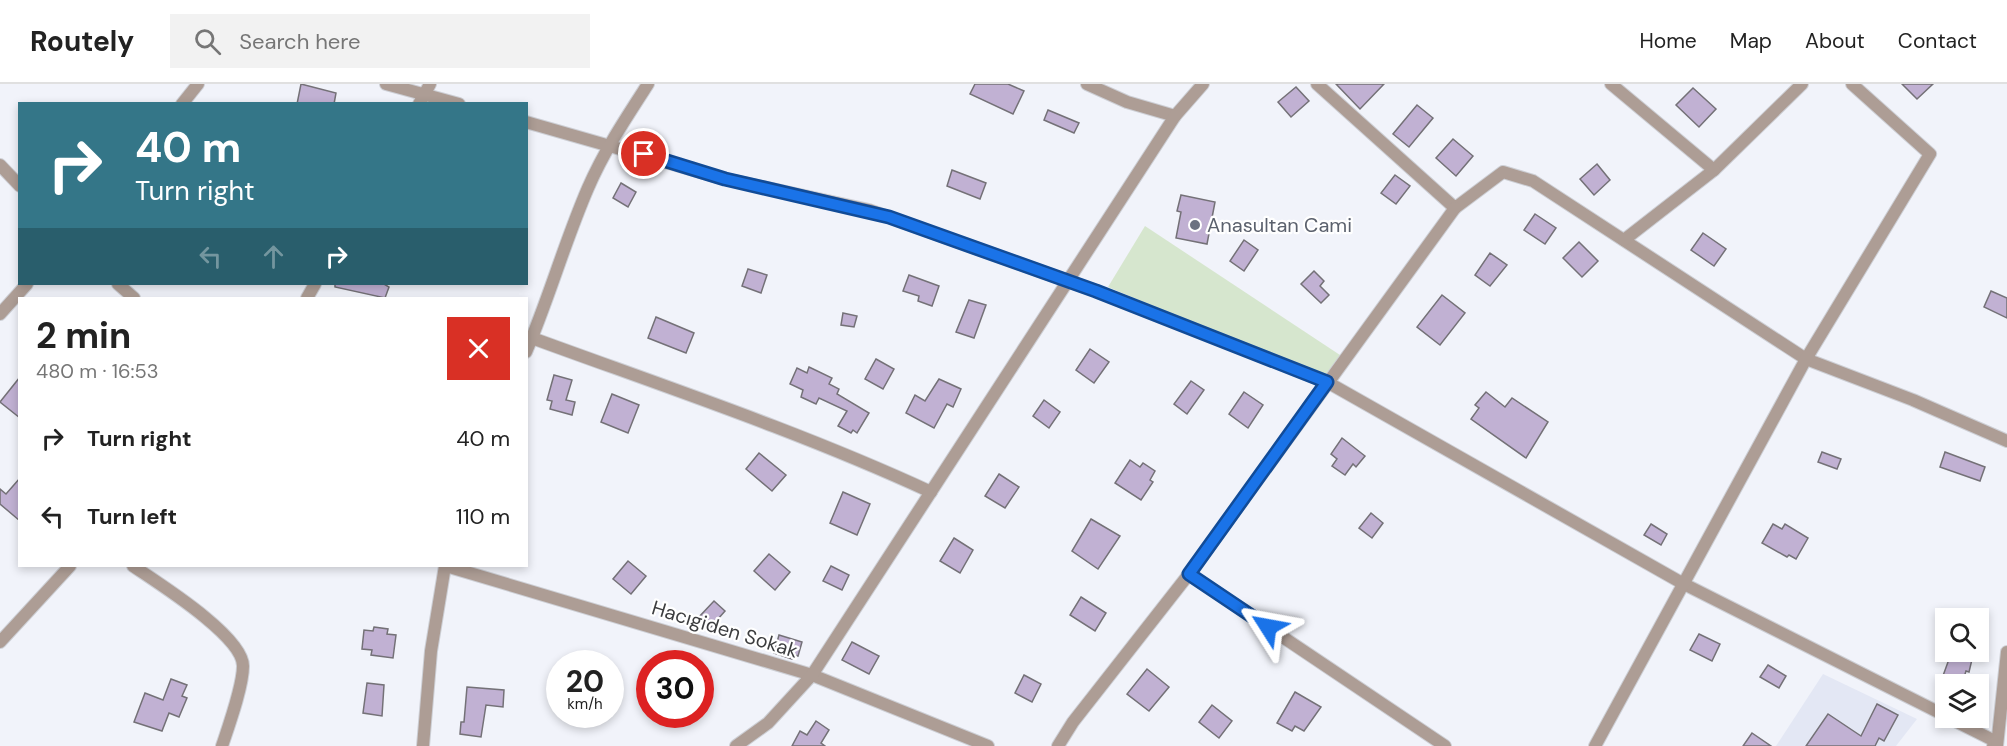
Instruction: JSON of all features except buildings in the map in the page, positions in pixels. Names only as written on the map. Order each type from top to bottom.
[{"type":"street","points":[[184,102],[198,84]]},
{"type":"street","points":[[386,84],[452,102]]},
{"type":"street","points":[[528,347],[588,188],[609,144],[648,84]]},
{"type":"street","points":[[1087,84],[1127,102],[1175,116]]},
{"type":"street","points":[[736,746],[768,723],[812,675],[1175,116],[1203,84]]},
{"type":"street","points":[[1317,84],[1455,208]]},
{"type":"street","points":[[1611,84],[1714,170]]},
{"type":"street","points":[[1623,240],[1714,170],[1802,84]]},
{"type":"street","points":[[1595,746],[1806,359],[1930,154],[1852,84]]},
{"type":"street","points":[[528,123],[725,179],[869,210],[986,250],[1327,382],[1682,583],[1935,711]]},
{"type":"street","points":[[0,165],[18,184]]},
{"type":"street","points":[[1058,746],[1073,722],[1189,574],[1455,208],[1503,172],[1533,181],[1806,359],[1913,400],[2007,441]]},
{"type":"street","points":[[0,314],[26,285]]},
{"type":"street","points":[[119,285],[133,297]]},
{"type":"street","points":[[532,338],[790,432],[868,463],[930,492]]},
{"type":"street","points":[[0,642],[69,567]]},
{"type":"street","points":[[134,567],[225,633],[239,649],[243,665],[222,746]]},
{"type":"street","points":[[423,746],[431,651],[446,567]]},
{"type":"street","name":"Hacıgiden Sokak","points":[[449,567],[812,675],[988,746]]},
{"type":"street","points":[[1189,574],[1445,746]]},
{"type":"street","points":[[1965,728],[1995,745],[2007,652]]},
{"type":"shaded area","points":[[1823,674],[1917,719],[1896,746],[1776,746]]},
{"type":"green space","points":[[1145,226],[1343,357],[1330,374],[1321,377],[1108,287]]},
{"type":"place","name":"Anasultan Cami","points":[[1195,225]]},
{"type":"route","points":[[644,154],[725,179],[869,210],[1096,291],[1327,382],[1189,574],[1268,627]]}]
